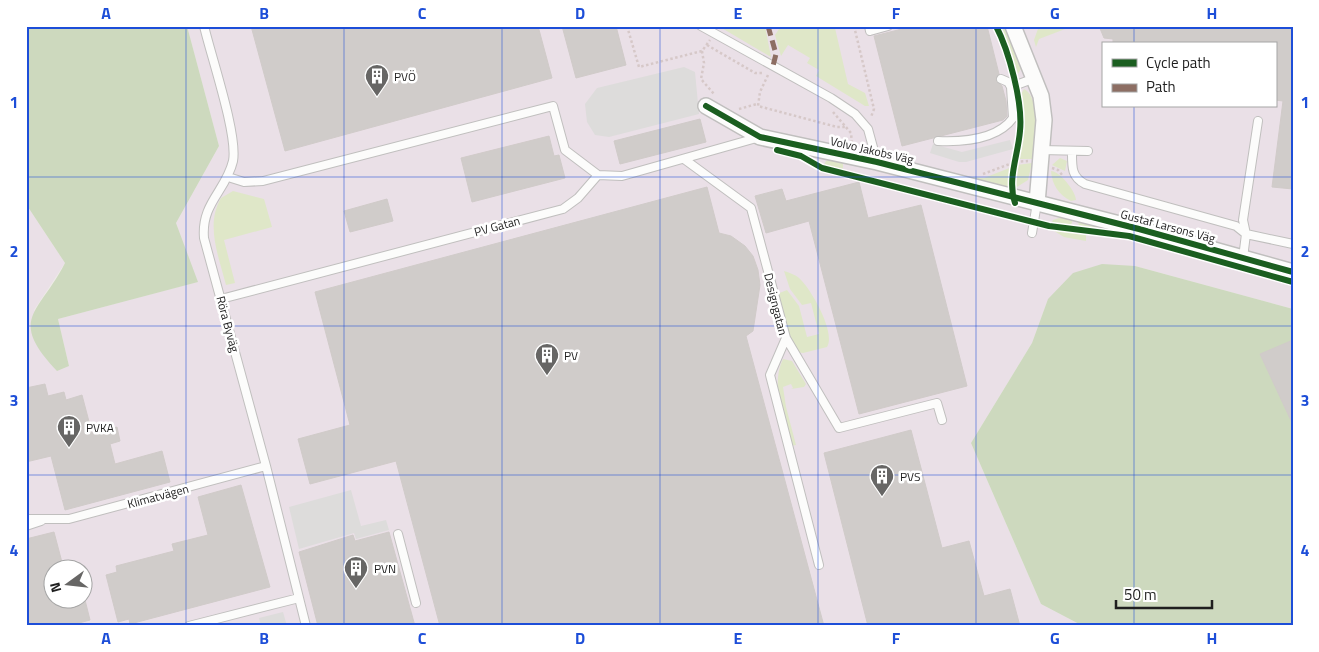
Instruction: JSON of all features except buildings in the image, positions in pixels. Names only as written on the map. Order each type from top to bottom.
[{"type":"street","points":[[1013,26],[1041,96],[1044,120],[1036,156],[1037,203]]},
{"type":"street","name":"Volvo Jakobs Väg","points":[[712,102],[760,137],[877,162],[1037,203]]},
{"type":"street","name":"Gustaf Larsons Väg","points":[[1037,203],[1293,272]]},
{"type":"lane","name":"Röra Byväg","points":[[204,26],[232,137],[233,161],[228,177],[206,213],[203,227],[306,626]]},
{"type":"lane","name":"Volvo Jakobs Väg","points":[[701,26],[831,98],[855,114],[868,129],[877,162]]},
{"type":"lane","points":[[869,26],[870,31],[890,28]]},
{"type":"lane","points":[[1011,87],[1035,78]]},
{"type":"lane","points":[[938,141],[964,142],[1007,127],[1013,118],[1011,87],[1008,82],[1001,79]]},
{"type":"lane","points":[[228,177],[244,182],[262,181],[553,106],[565,150],[598,175],[622,176],[760,137]]},
{"type":"lane","points":[[1243,258],[1246,234],[1243,220],[1258,121]]},
{"type":"lane","points":[[1036,156],[1072,151],[1088,151]]},
{"type":"lane","points":[[1072,151],[1073,174],[1085,184],[1236,226],[1246,234],[1293,244]]},
{"type":"lane","name":"Designgatan","points":[[684,159],[751,208],[786,338],[770,375],[819,565]]},
{"type":"lane","name":"PV Gatan","points":[[221,299],[563,209],[578,198],[598,175]]},
{"type":"lane","points":[[1032,233],[1037,203]]},
{"type":"lane","points":[[786,338],[839,428],[936,403],[942,420]]},
{"type":"lane","name":"Klimatvägen","points":[[26,519],[69,519],[266,466]]},
{"type":"lane","name":"Klimatvägen","points":[[26,526],[48,519]]},
{"type":"lane","points":[[398,534],[416,603]]},
{"type":"lane","points":[[189,626],[299,598]]},
{"type":"path","points":[[627,26],[639,67],[702,51],[707,45],[755,73],[769,74],[776,78]]},
{"type":"path","points":[[854,26],[874,108],[868,129]]},
{"type":"path","points":[[702,51],[704,63],[701,80],[712,102]]},
{"type":"path","points":[[757,104],[769,74]]},
{"type":"path","points":[[737,110],[757,104]]},
{"type":"path","points":[[757,104],[764,109],[838,127],[847,127]]},
{"type":"path","points":[[826,107],[847,127],[853,138],[851,156]]},
{"type":"path","points":[[978,175],[990,173],[1015,162],[1036,156]]},
{"type":"shaded area","points":[[187,26],[1293,26],[1293,309],[1135,266],[1048,299],[1032,343],[971,443],[1041,604],[1083,626],[26,626],[26,204],[65,263],[34,310],[69,366],[58,319],[197,282],[176,223],[219,146]]},
{"type":"shaded area","points":[[684,67],[695,72],[699,114],[609,137],[595,135],[587,122],[585,104],[597,88]]},
{"type":"shaded area","points":[[1010,140],[1013,149],[966,162],[959,162],[930,153],[933,144],[962,152]]},
{"type":"shaded area","points":[[351,490],[361,526],[386,520],[389,530],[356,539],[354,533],[299,549],[289,507]]},
{"type":"shaded area","points":[[283,612],[287,626],[261,626],[259,618]]},
{"type":"green space","points":[[26,26],[187,26],[219,146],[176,223],[198,282],[58,319],[69,366],[57,371],[42,353],[34,339],[31,327],[32,316],[65,263],[26,204]]},
{"type":"green space","points":[[720,26],[765,26],[771,57],[720,27]]},
{"type":"green space","points":[[781,26],[842,26],[835,28],[848,84],[865,93],[869,106],[865,106],[816,76],[819,70],[807,63],[810,58],[788,45],[781,56],[775,35]]},
{"type":"green space","points":[[999,26],[1004,26],[1017,51],[1022,67],[1018,74],[1014,75],[1013,63]]},
{"type":"green space","points":[[1039,26],[1073,26],[1039,39],[1036,47],[1034,40]]},
{"type":"green space","points":[[1024,89],[1030,94],[1035,111],[1036,121],[1032,159],[1019,159],[1024,123],[1020,96]]},
{"type":"green space","points":[[1060,158],[1067,161],[1065,171],[1052,165]]},
{"type":"green space","points":[[829,160],[843,163],[843,169],[824,165]]},
{"type":"green space","points":[[1032,163],[1028,180],[1015,188],[1017,165]]},
{"type":"green space","points":[[1012,167],[1008,188],[954,175],[984,178]]},
{"type":"green space","points":[[1051,171],[1059,174],[1067,182],[1076,200],[1071,201],[1060,193],[1053,181]]},
{"type":"green space","points":[[233,191],[264,199],[272,227],[224,240],[235,283],[226,285],[215,241],[214,219],[216,208],[221,198]]},
{"type":"green space","points":[[1062,217],[1073,220],[1070,227],[1051,223],[1053,220]]},
{"type":"green space","points":[[1078,222],[1111,229],[1112,231],[1080,229]]},
{"type":"green space","points":[[1051,229],[1086,235],[1086,241],[1064,237]]},
{"type":"green space","points":[[1102,264],[1135,266],[1293,309],[1293,626],[1083,626],[1041,604],[971,443],[1032,343],[1048,299],[1073,273]]},
{"type":"green space","points":[[784,271],[793,274],[806,285],[822,312],[828,332],[829,341],[827,347],[803,353],[797,352],[789,337],[777,294],[787,290],[799,306],[807,337],[819,334],[811,303],[802,305],[790,289]]},
{"type":"green space","points":[[783,359],[792,361],[806,384],[804,387],[791,389],[793,388],[791,384],[783,387],[796,445],[791,446],[779,402],[779,369]]},
{"type":"marked path","points":[[768,26],[776,54],[773,66]]},
{"type":"cycle path","points":[[996,26],[1006,49],[1014,77],[1019,106],[1020,131],[1012,185],[1015,203]]},
{"type":"cycle path","points":[[706,106],[760,137],[877,162],[1139,229],[1293,272]]},
{"type":"cycle path","points":[[777,150],[801,156],[822,168],[1049,226],[1129,236],[1293,282]]},
{"type":"place","name":"PVÖ","points":[[377,97]]},
{"type":"place","name":"PV","points":[[547,376]]},
{"type":"place","name":"PVKA","points":[[69,448]]},
{"type":"place","name":"PVS","points":[[882,497]]},
{"type":"place","name":"PVN","points":[[356,589]]}]
